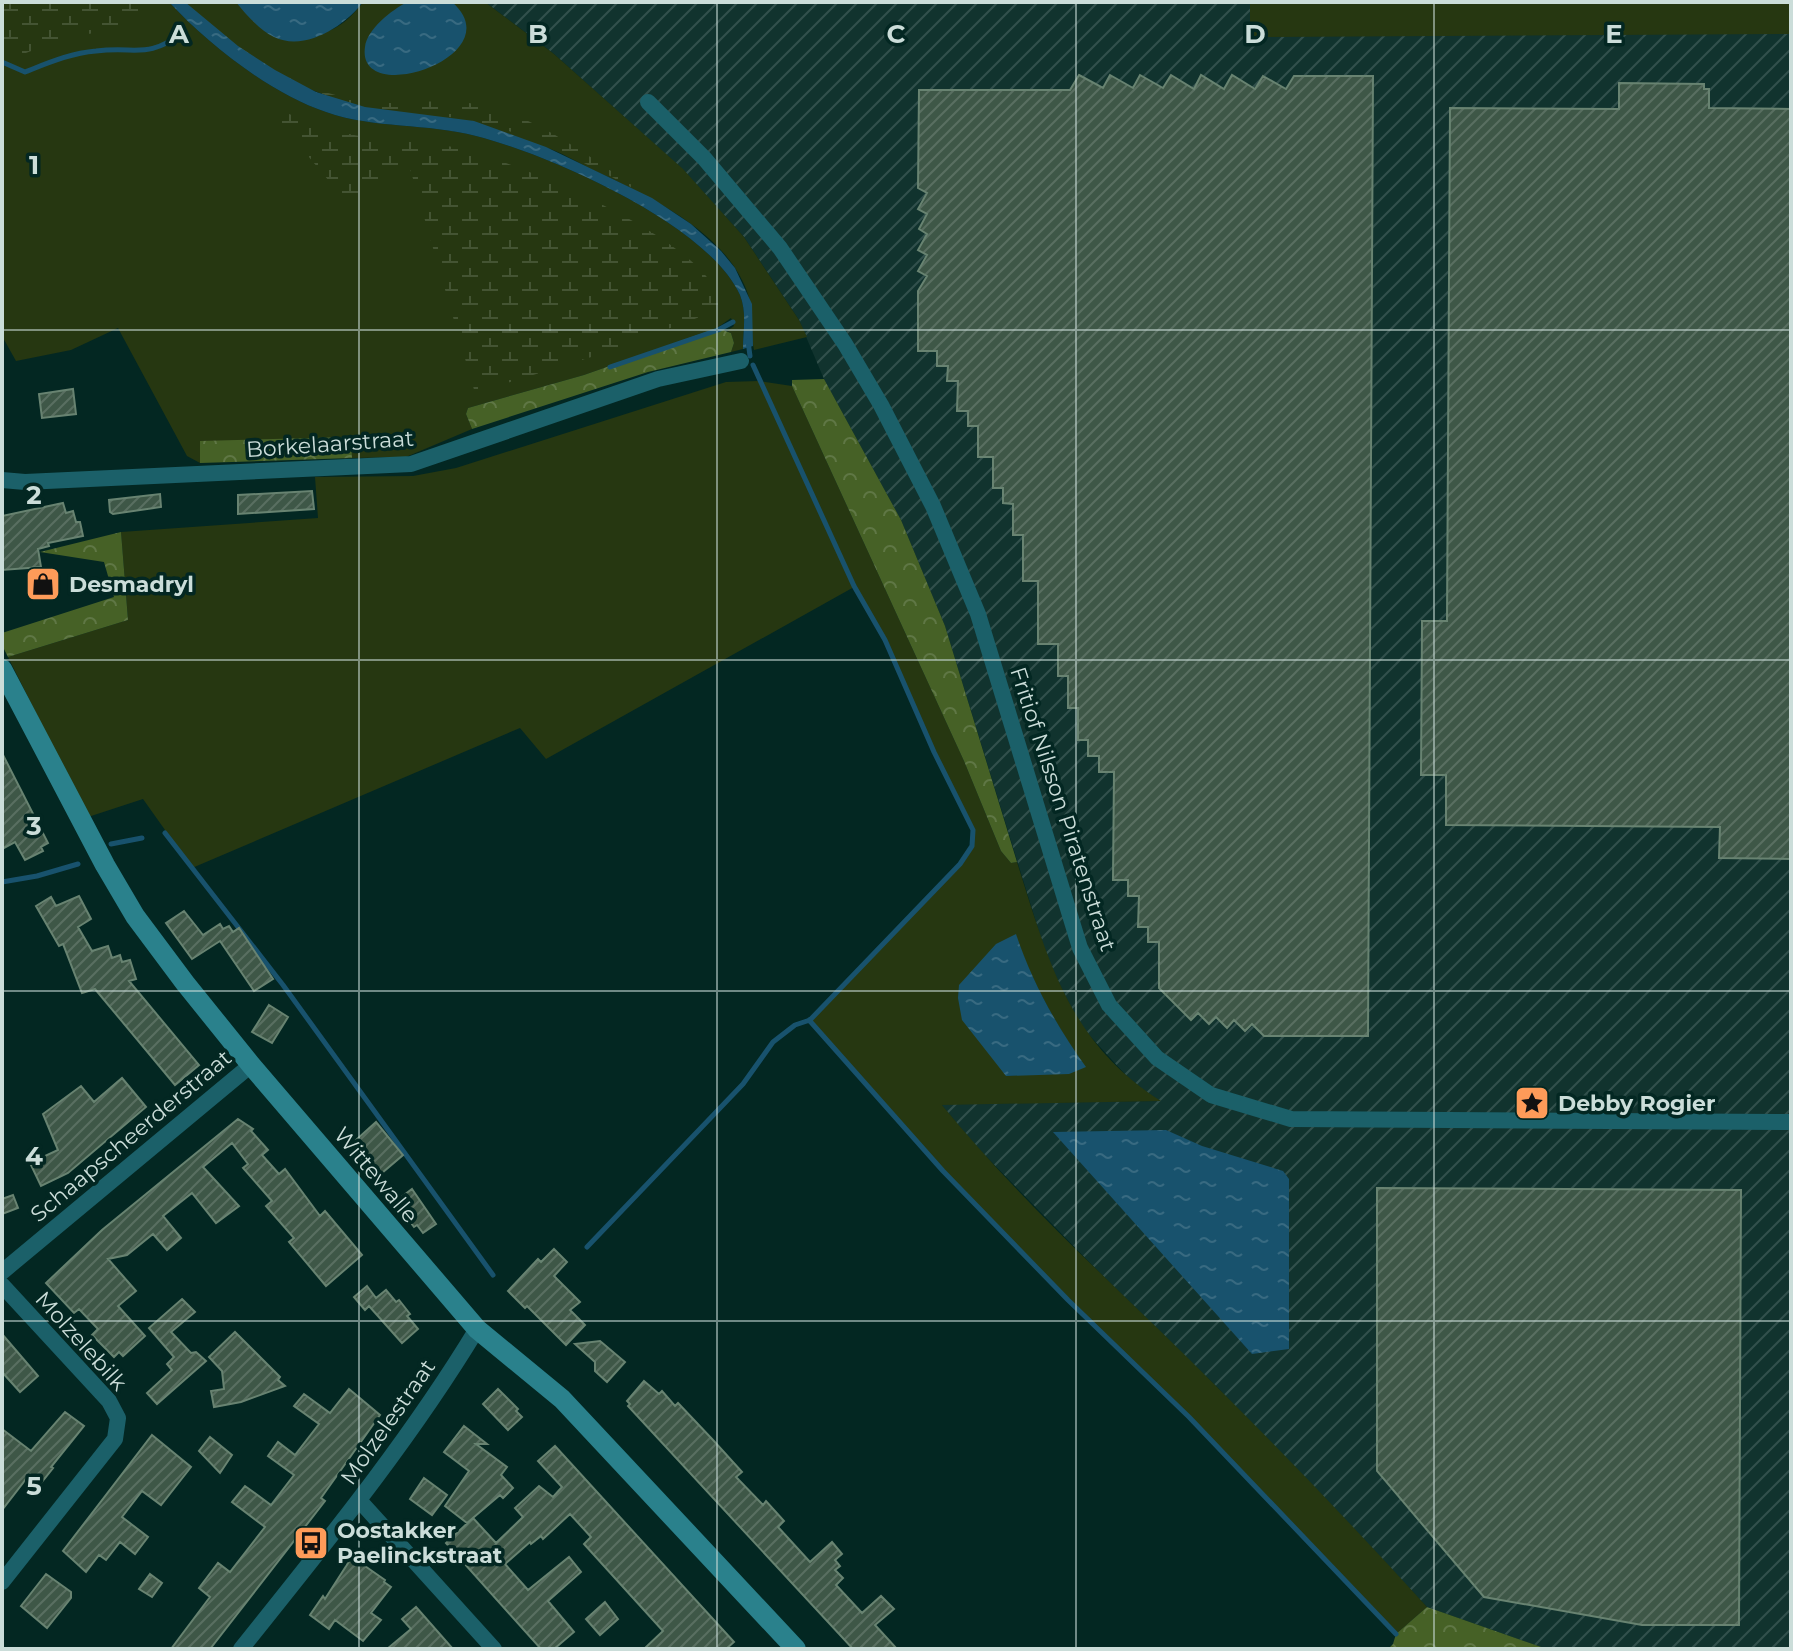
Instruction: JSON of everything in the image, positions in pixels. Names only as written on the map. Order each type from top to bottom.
[{"type":"street","name":"Fritiof Nilsson Piratenstraat","points":[[648,102],[704,158],[780,248],[845,344],[881,405],[933,506],[978,614],[1080,948],[1109,1005],[1157,1058],[1211,1095],[1291,1119],[1791,1122]]},
{"type":"street","name":"Borkelaarstraat","points":[[2,480],[41,481],[411,464],[658,379],[741,361]]},
{"type":"street","name":"Wittewalle","points":[[2,669],[135,916],[251,1065],[477,1329],[562,1399],[796,1649]]},
{"type":"street","name":"Schaapscheerderstraat","points":[[2,1272],[251,1065]]},
{"type":"street","name":"Molzelebilk","points":[[2,1285],[109,1401],[118,1418],[115,1439],[3,1580]]},
{"type":"street","name":"Molzelestraat","points":[[241,1649],[359,1500],[446,1379],[477,1329]]},
{"type":"street","points":[[359,1500],[494,1649]]},
{"type":"shaded area","points":[[485,2],[1791,2],[1791,1649],[1547,1649],[1427,1607],[1218,1388],[973,1143],[941,1104],[1159,1101],[1134,1084],[1080,1025],[1048,961],[945,626],[901,520],[824,379],[799,320],[744,237],[682,169],[554,54]]},
{"type":"green space","points":[[2,2],[169,2],[221,51],[262,80],[305,104],[363,121],[476,136],[583,175],[661,218],[695,243],[722,269],[742,302],[743,349],[731,352],[734,343],[731,333],[727,331],[734,326],[731,318],[717,328],[584,375],[468,408],[466,414],[472,429],[406,457],[352,458],[352,437],[200,442],[200,463],[187,456],[118,328],[71,350],[16,361],[2,336]]},
{"type":"green space","points":[[2,2],[145,2],[150,9],[128,28],[68,37],[18,56],[2,45]]},
{"type":"green space","points":[[185,2],[236,2],[272,36],[286,36],[312,35],[333,29],[363,2],[485,2],[554,54],[683,169],[744,237],[807,337],[754,350],[750,299],[730,261],[697,228],[656,201],[544,147],[375,109],[302,86],[248,54]]},
{"type":"green space","points":[[1250,2],[1791,2],[1791,34],[1250,37]]},
{"type":"green space","points":[[295,81],[327,93],[361,100],[384,103],[452,101],[499,110],[567,142],[652,198],[518,134],[459,118],[363,107]]},
{"type":"green space","points":[[284,112],[355,135],[462,149],[568,188],[654,234],[689,259],[712,284],[721,309],[601,354],[475,393],[409,165],[352,201],[345,200],[277,119],[277,115]]},
{"type":"green space","points":[[717,328],[731,333],[734,343],[731,352],[648,372],[472,429],[466,414],[468,408],[584,375]]},
{"type":"green space","points":[[824,379],[901,520],[945,626],[1017,862],[1011,863],[1001,851],[964,761],[792,386],[792,380]]},
{"type":"green space","points":[[759,381],[792,386],[964,761],[1001,851],[1011,863],[1017,862],[1040,933],[1066,996],[1083,1026],[1104,1053],[1161,1101],[942,1105],[1041,1215],[1271,1441],[1427,1607],[1396,1634],[1189,1417],[1068,1300],[943,1171],[809,1020],[960,864],[972,846],[972,830],[885,640],[854,587],[546,759],[520,728],[192,868],[143,799],[88,817],[8,657],[128,620],[121,532],[318,518],[315,477],[413,476],[456,468],[726,382]],"holes":[[[1015,934],[1046,1003],[1085,1067],[1006,1076]]]},
{"type":"green space","points":[[351,437],[352,458],[200,463],[200,441]]},
{"type":"green space","points":[[121,532],[128,620],[8,657],[2,645],[2,633],[114,597],[104,562],[40,552]]},
{"type":"green space","points":[[1427,1607],[1547,1649],[1388,1649],[1396,1634]]},
{"type":"water","points":[[169,2],[185,2],[238,46],[316,92],[365,107],[474,121],[546,147],[652,198],[691,224],[735,268],[752,304],[753,346],[743,349],[742,302],[722,269],[695,243],[661,218],[583,175],[507,145],[457,132],[344,117],[305,104],[262,80],[221,51]]},
{"type":"water","points":[[236,2],[363,2],[335,28],[311,39],[286,41],[269,34]]},
{"type":"water","points":[[407,2],[452,2],[466,22],[463,41],[449,56],[428,68],[405,74],[384,74],[369,65],[365,47],[367,40],[381,21]]},
{"type":"water","points":[[1016,934],[1046,1003],[1086,1067],[1069,1074],[1006,1076],[962,1020],[959,985],[996,944]]},
{"type":"water","points":[[1166,1130],[1202,1146],[1283,1171],[1289,1179],[1289,1349],[1252,1354],[1053,1132]]},
{"type":"building","points":[[1079,75],[1103,88],[1110,75],[1133,88],[1140,75],[1163,88],[1171,75],[1194,89],[1201,75],[1224,89],[1232,75],[1255,89],[1263,76],[1286,89],[1294,76],[1373,76],[1368,1036],[1264,1036],[1252,1024],[1245,1031],[1234,1020],[1227,1028],[1216,1017],[1209,1024],[1198,1013],[1191,1020],[1159,988],[1159,942],[1148,942],[1148,927],[1138,927],[1139,896],[1128,896],[1128,880],[1113,880],[1114,772],[1099,772],[1099,756],[1088,756],[1088,740],[1078,740],[1078,708],[1068,708],[1068,676],[1058,676],[1058,644],[1038,644],[1038,581],[1023,581],[1023,535],[1013,535],[1013,504],[1003,503],[1003,488],[993,488],[993,457],[978,457],[978,426],[968,426],[968,411],[957,411],[958,381],[947,381],[948,366],[937,366],[937,351],[918,351],[918,291],[927,276],[918,271],[927,255],[918,250],[927,234],[919,229],[927,214],[918,209],[927,193],[918,188],[919,90],[1070,90]]},
{"type":"building","points":[[1619,83],[1704,84],[1704,89],[1709,89],[1709,108],[1791,109],[1791,859],[1719,858],[1720,827],[1446,825],[1446,775],[1421,775],[1422,621],[1447,621],[1450,108],[1619,109]]},
{"type":"building","points":[[73,389],[76,414],[42,418],[39,394]]},
{"type":"building","points":[[312,491],[314,509],[238,514],[238,495]]},
{"type":"building","points":[[160,494],[161,507],[110,512],[109,500]]},
{"type":"building","points":[[63,503],[66,513],[73,511],[76,522],[80,522],[83,536],[48,543],[49,546],[38,549],[41,567],[2,570],[2,516]]},
{"type":"building","points":[[2,753],[48,843],[41,847],[43,851],[25,860],[15,842],[2,849]]},
{"type":"building","points":[[79,896],[91,919],[78,927],[92,951],[108,946],[112,958],[120,955],[122,962],[130,960],[136,979],[129,981],[199,1065],[175,1085],[95,989],[82,993],[63,944],[59,946],[36,906],[51,897],[56,906]]},
{"type":"building","points":[[184,911],[203,935],[220,924],[223,929],[229,926],[233,932],[239,928],[273,979],[254,991],[220,941],[192,959],[166,923]]},
{"type":"building","points":[[269,1005],[288,1017],[272,1043],[252,1032]]},
{"type":"building","points":[[122,1078],[146,1107],[68,1173],[41,1186],[30,1163],[58,1150],[43,1114],[81,1086],[94,1102]]},
{"type":"building","points":[[238,1119],[253,1129],[251,1131],[268,1150],[262,1155],[279,1174],[285,1169],[320,1216],[325,1211],[362,1255],[326,1286],[289,1242],[294,1238],[266,1206],[272,1201],[243,1168],[248,1164],[232,1143],[203,1167],[239,1206],[216,1223],[192,1193],[163,1216],[181,1238],[167,1250],[153,1234],[127,1255],[108,1259],[136,1291],[118,1306],[145,1336],[123,1356],[119,1352],[114,1357],[92,1335],[98,1329],[79,1309],[74,1313],[46,1283],[102,1230]]},
{"type":"building","points":[[376,1122],[403,1155],[376,1178],[353,1154],[362,1146],[356,1140]]},
{"type":"building","points":[[1377,1188],[1741,1190],[1739,1625],[1642,1625],[1484,1597],[1377,1471]]},
{"type":"building","points":[[412,1189],[436,1224],[423,1233],[417,1225],[414,1227],[395,1202]]},
{"type":"building","points":[[13,1195],[18,1208],[2,1214],[2,1199]]},
{"type":"building","points":[[554,1249],[567,1262],[554,1276],[580,1302],[570,1310],[585,1325],[566,1345],[508,1291],[538,1259],[541,1262]]},
{"type":"building","points":[[367,1286],[376,1298],[386,1290],[410,1314],[407,1316],[418,1329],[402,1343],[369,1306],[365,1310],[354,1297]]},
{"type":"building","points":[[182,1299],[195,1312],[171,1332],[191,1353],[196,1352],[206,1361],[157,1404],[147,1393],[172,1370],[167,1364],[174,1357],[149,1328]]},
{"type":"building","points":[[235,1332],[280,1377],[278,1380],[285,1386],[241,1402],[214,1407],[211,1391],[224,1389],[222,1371],[209,1357]]},
{"type":"building","points":[[2,1334],[38,1376],[20,1392],[2,1372]]},
{"type":"building","points":[[600,1341],[625,1362],[607,1382],[595,1371],[595,1362],[575,1344]]},
{"type":"building","points":[[644,1381],[659,1394],[662,1391],[675,1406],[678,1403],[713,1440],[742,1472],[736,1477],[763,1505],[766,1501],[784,1521],[778,1527],[810,1562],[832,1542],[842,1554],[835,1560],[840,1566],[835,1570],[843,1578],[836,1585],[862,1613],[881,1596],[894,1609],[875,1625],[897,1649],[853,1649],[628,1406],[627,1401]]},
{"type":"building","points":[[349,1389],[380,1415],[321,1498],[325,1501],[210,1649],[171,1649],[210,1597],[199,1588],[218,1563],[230,1572],[265,1527],[232,1502],[245,1486],[271,1505],[294,1475],[268,1456],[278,1442],[295,1455],[319,1424],[294,1406],[304,1394],[330,1413]]},
{"type":"building","points":[[498,1389],[522,1417],[508,1430],[483,1404]]},
{"type":"building","points":[[65,1412],[84,1426],[41,1483],[30,1474],[2,1510],[2,1429],[31,1451]]},
{"type":"building","points":[[464,1426],[487,1444],[476,1444],[507,1467],[501,1475],[513,1488],[467,1523],[445,1506],[469,1471],[444,1452]]},
{"type":"building","points":[[152,1435],[191,1467],[161,1505],[142,1491],[122,1517],[148,1537],[135,1554],[120,1542],[106,1560],[99,1555],[86,1572],[63,1551]]},
{"type":"building","points":[[210,1437],[232,1455],[220,1473],[199,1451]]},
{"type":"building","points":[[555,1446],[734,1642],[726,1649],[644,1649],[663,1631],[584,1544],[591,1537],[570,1514],[543,1539],[541,1536],[530,1542],[505,1564],[528,1590],[569,1557],[581,1572],[548,1601],[574,1632],[554,1649],[541,1649],[446,1543],[473,1518],[496,1543],[523,1517],[515,1508],[539,1486],[553,1497],[562,1487],[538,1461]]},
{"type":"building","points":[[424,1478],[447,1495],[432,1515],[410,1499]]},
{"type":"building","points":[[352,1557],[391,1587],[371,1613],[381,1620],[363,1641],[335,1620],[329,1629],[310,1615],[323,1596],[325,1599]]},
{"type":"building","points":[[46,1574],[71,1592],[71,1598],[47,1628],[21,1606]]},
{"type":"building","points":[[150,1574],[162,1583],[152,1597],[139,1589]]},
{"type":"building","points":[[605,1602],[618,1619],[600,1635],[586,1619]]},
{"type":"building","points":[[416,1607],[453,1649],[387,1649],[411,1629],[402,1619]]},
{"type":"waterway","points":[[2,62],[25,72],[87,52],[150,49],[185,32]]},
{"type":"waterway","points":[[610,367],[733,322]]},
{"type":"waterway","points":[[748,341],[750,356]]},
{"type":"waterway","points":[[587,1247],[743,1084],[773,1042],[795,1025],[810,1020],[960,864],[972,846],[973,830],[934,752],[885,640],[854,586],[753,365]]},
{"type":"waterway","points":[[165,833],[283,985],[493,1275]]},
{"type":"waterway","points":[[111,844],[142,838]]},
{"type":"waterway","points":[[2,882],[78,864]]},
{"type":"waterway","points":[[809,1020],[943,1171],[1068,1300],[1189,1417],[1396,1634]]},
{"type":"place","name":"Desmadryl","points":[[43,584]]},
{"type":"place","name":"Debby Rogier","points":[[1532,1103]]},
{"type":"place","name":"Oostakker Paelinckstraat","points":[[311,1543]]}]
